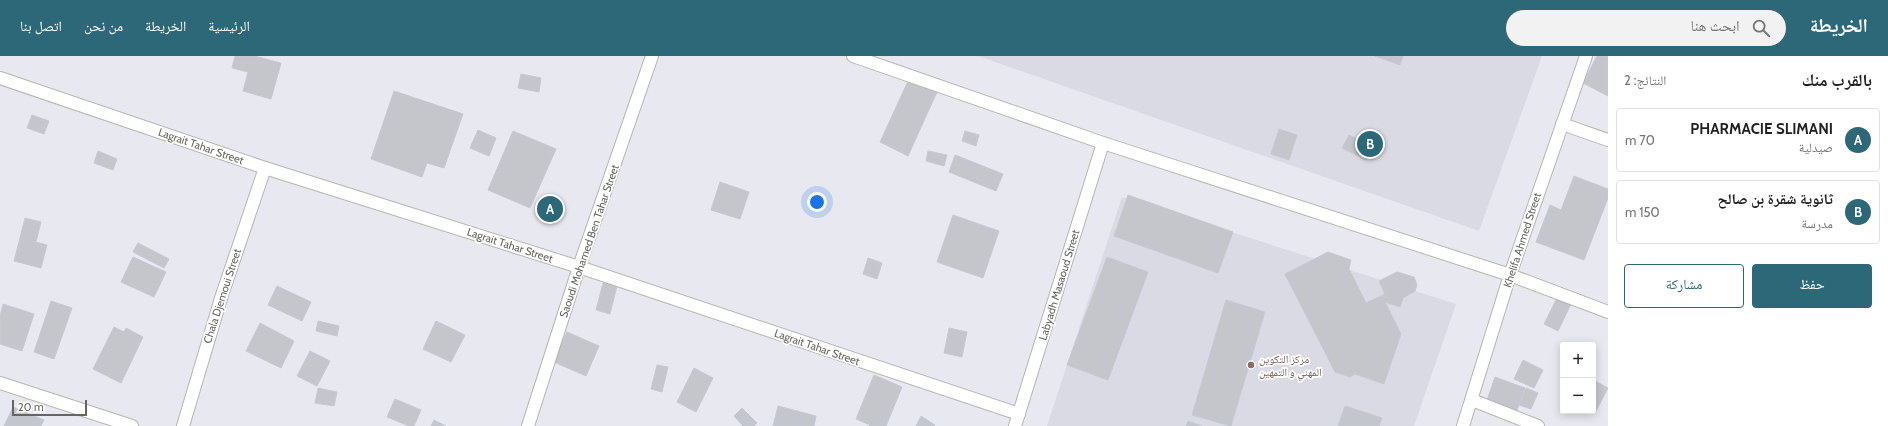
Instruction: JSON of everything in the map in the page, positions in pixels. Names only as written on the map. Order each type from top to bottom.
[{"type":"street","name":"Saoudi Mohamed Ben Tahar Street","points":[[528,426],[579,267],[652,56]]},
{"type":"street","points":[[853,56],[1103,143],[1510,275],[1608,312]]},
{"type":"street","name":"Khelifa Ahmed Street","points":[[1463,426],[1510,275],[1586,56]]},
{"type":"street","name":"Lagrait Tahar Street","points":[[0,78],[265,168],[579,267],[1019,414]]},
{"type":"street","points":[[1562,124],[1608,140]]},
{"type":"street","name":"Labyadh Masaoud Street","points":[[1015,426],[1103,143]]},
{"type":"street","name":"Chala Djemoui Street","points":[[183,426],[222,295],[265,168]]},
{"type":"street","points":[[0,383],[132,426]]},
{"type":"street","points":[[1472,400],[1538,426]]},
{"type":"shaded area","points":[[978,56],[1542,56],[1479,231]]},
{"type":"shaded area","name":"مركز التكوين المهني و التمهين","points":[[1122,197],[1456,304],[1414,426],[1047,426]]},
{"type":"building","points":[[235,56],[254,56],[281,63],[271,99],[243,91],[248,72],[232,68]]},
{"type":"building","points":[[1375,56],[1403,56],[1400,65]]},
{"type":"building","points":[[1597,56],[1608,56],[1608,96],[1583,83]]},
{"type":"building","points":[[521,74],[541,78],[539,92],[518,88]]},
{"type":"building","points":[[909,79],[937,92],[908,156],[880,142]]},
{"type":"building","points":[[394,91],[463,114],[444,168],[427,163],[422,177],[371,159]]},
{"type":"building","points":[[32,115],[49,121],[44,134],[27,128]]},
{"type":"building","points":[[1279,129],[1297,135],[1289,160],[1271,154]]},
{"type":"building","points":[[478,130],[496,138],[489,156],[470,148]]},
{"type":"building","points":[[513,131],[556,149],[530,208],[488,190]]},
{"type":"building","points":[[965,131],[979,135],[976,146],[962,141]]},
{"type":"building","points":[[1349,135],[1373,147],[1366,160],[1342,148]]},
{"type":"building","points":[[98,151],[117,159],[113,170],[94,163]]},
{"type":"building","points":[[928,151],[947,155],[944,166],[926,161]]},
{"type":"building","points":[[955,155],[1003,174],[996,191],[949,172]]},
{"type":"building","points":[[1574,176],[1608,189],[1608,198],[1584,260],[1536,242],[1550,205],[1561,210]]},
{"type":"building","points":[[720,182],[749,192],[740,219],[711,210]]},
{"type":"building","points":[[1128,195],[1233,232],[1218,273],[1114,236]]},
{"type":"building","points":[[953,215],[999,231],[983,278],[937,262]]},
{"type":"building","points":[[25,218],[41,222],[36,242],[47,245],[41,268],[14,261]]},
{"type":"building","points":[[138,243],[169,259],[164,268],[133,252]]},
{"type":"building","points":[[1328,252],[1351,260],[1349,269],[1366,303],[1385,294],[1379,281],[1397,272],[1414,277],[1417,285],[1415,291],[1403,298],[1400,307],[1385,302],[1401,334],[1384,384],[1355,374],[1350,377],[1335,372],[1285,274]]},
{"type":"building","points":[[133,257],[166,272],[154,297],[121,282]]},
{"type":"building","points":[[1107,257],[1148,272],[1108,380],[1067,365]]},
{"type":"building","points":[[868,258],[882,263],[877,279],[863,274]]},
{"type":"building","points":[[603,283],[617,286],[610,314],[596,310]]},
{"type":"building","points":[[277,286],[311,302],[302,321],[268,305]]},
{"type":"building","points":[[1558,296],[1572,302],[1558,331],[1544,324]]},
{"type":"building","points":[[1226,300],[1265,312],[1231,426],[1192,415]]},
{"type":"building","points":[[51,301],[72,308],[54,359],[34,352]]},
{"type":"building","points":[[3,304],[34,314],[22,351],[0,344],[0,316]]},
{"type":"building","points":[[318,321],[339,326],[337,336],[316,331]]},
{"type":"building","points":[[436,321],[465,335],[451,362],[423,349]]},
{"type":"building","points":[[260,323],[294,341],[281,368],[246,351]]},
{"type":"building","points":[[114,327],[124,332],[126,328],[143,337],[121,383],[93,369]]},
{"type":"building","points":[[949,328],[967,332],[962,357],[944,353]]},
{"type":"building","points":[[567,332],[599,346],[586,376],[554,362]]},
{"type":"building","points":[[310,351],[330,361],[317,386],[297,376]]},
{"type":"building","points":[[1523,360],[1543,370],[1534,388],[1514,379]]},
{"type":"building","points":[[657,365],[668,367],[662,392],[651,389]]},
{"type":"building","points":[[694,368],[713,378],[696,412],[677,402]]},
{"type":"building","points":[[874,375],[902,387],[886,426],[869,426],[870,425],[856,419]]},
{"type":"building","points":[[1495,377],[1525,388],[1514,419],[1484,409]]},
{"type":"building","points":[[1596,382],[1608,388],[1596,411]]},
{"type":"building","points":[[318,388],[337,392],[334,406],[315,403]]},
{"type":"building","points":[[1526,388],[1538,393],[1531,409],[1519,405]]},
{"type":"building","points":[[395,399],[421,410],[414,426],[409,426],[387,417]]},
{"type":"building","points":[[778,406],[816,416],[814,426],[773,426]]},
{"type":"building","points":[[1345,406],[1382,418],[1379,426],[1338,426]]},
{"type":"building","points":[[13,407],[44,420],[41,426],[4,426]]},
{"type":"building","points":[[742,408],[757,423],[754,426],[743,426],[734,416]]},
{"type":"building","points":[[921,416],[935,425],[916,426]]},
{"type":"building","points":[[434,420],[446,426],[431,426]]},
{"type":"building","points":[[1188,421],[1202,426],[1186,426]]},
{"type":"place","name":"ثانوية شقرة بن صالح","points":[[1370,144]]},
{"type":"place","name":"PHARMACIE SLIMANI","points":[[550,209]]},
{"type":"place","name":"مركز التكوين المهني و التمهين","points":[[1251,365]]}]
